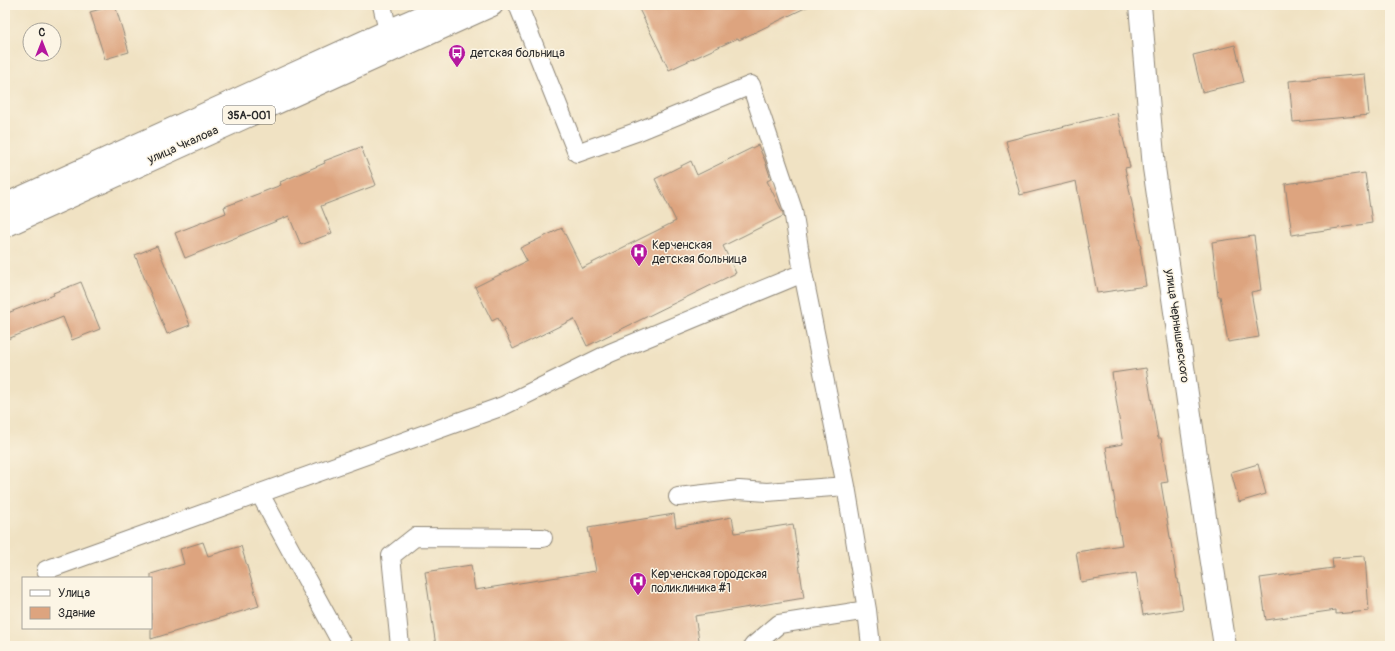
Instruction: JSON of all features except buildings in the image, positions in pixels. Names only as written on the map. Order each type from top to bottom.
[{"type":"main road","name":"улица Чкалова","points":[[5,226],[392,40],[448,5]]},
{"type":"main road","name":"улица Чкалова","points":[[5,205],[392,40],[492,5]]},
{"type":"main road","name":"улица Чернышевского","points":[[1140,5],[1154,168],[1225,646]]},
{"type":"lane","points":[[382,5],[392,40]]},
{"type":"lane","points":[[518,5],[577,152],[646,128],[751,85],[794,210],[803,273],[846,486],[867,610],[871,646]]},
{"type":"lane","points":[[46,570],[503,406],[610,353],[803,273]]},
{"type":"lane","points":[[678,496],[739,490],[767,492],[846,486]]},
{"type":"lane","points":[[260,494],[344,646]]},
{"type":"lane","points":[[400,646],[391,556],[415,537],[543,538]]},
{"type":"lane","points":[[753,646],[779,624],[867,610]]},
{"type":"place","name":"детская больница","points":[[457,68]]},
{"type":"place","name":"Керченская детская больница","points":[[639,267]]},
{"type":"place","name":"Керченская городская поликлиника #1","points":[[638,596]]}]
